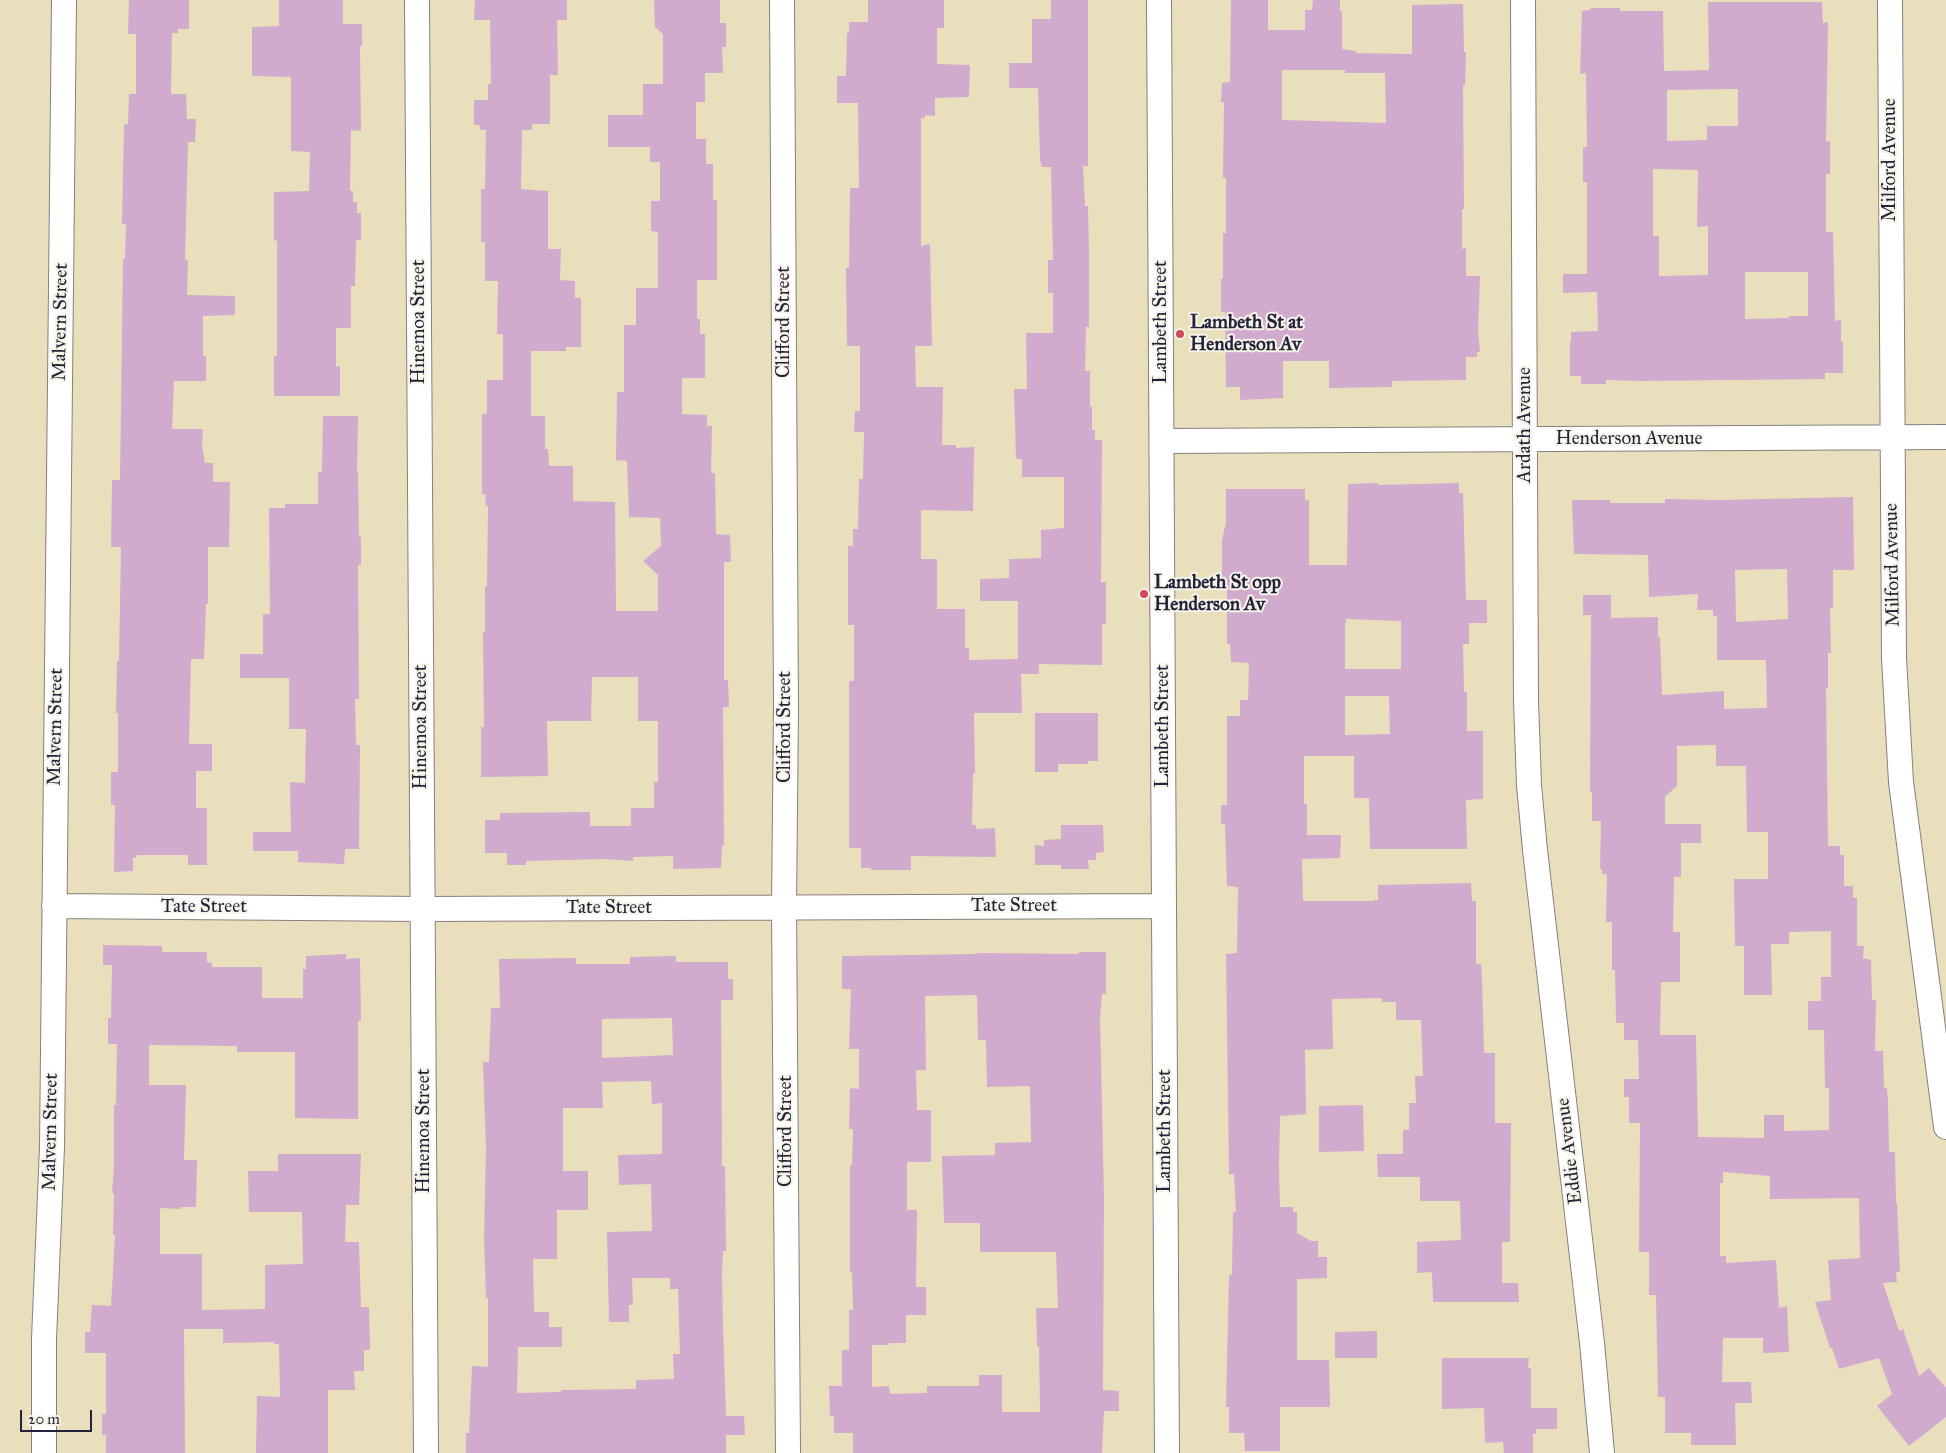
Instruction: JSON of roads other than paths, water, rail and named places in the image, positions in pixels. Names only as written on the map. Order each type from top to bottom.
[{"type":"street","name":"Malvern Street","points":[[44,1453],[44,1339],[52,1147],[64,0]]},
{"type":"street","name":"Hinemoa Street","points":[[417,0],[426,1453]]},
{"type":"street","name":"Clifford Street","points":[[782,0],[786,688],[784,908],[788,1453]]},
{"type":"street","name":"Lambeth Street","points":[[1159,0],[1167,1453]]},
{"type":"street","name":"Ardath Avenue","points":[[1523,0],[1526,701],[1529,785],[1535,850]]},
{"type":"street","name":"Milford Avenue","points":[[1890,0],[1891,438],[1894,658],[1901,782],[1946,1127]]},
{"type":"street","name":"Henderson Avenue","points":[[1162,441],[1946,437]]},
{"type":"street","name":"Eddie Avenue","points":[[1535,850],[1593,1352],[1602,1453]]},
{"type":"street","name":"Tate Street","points":[[54,906],[422,909],[1164,906]]},
{"type":"place","name":"Lambeth St at Henderson Av","points":[[1180,334]]},
{"type":"place","name":"Lambeth St opp Henderson Av","points":[[1144,594]]}]
